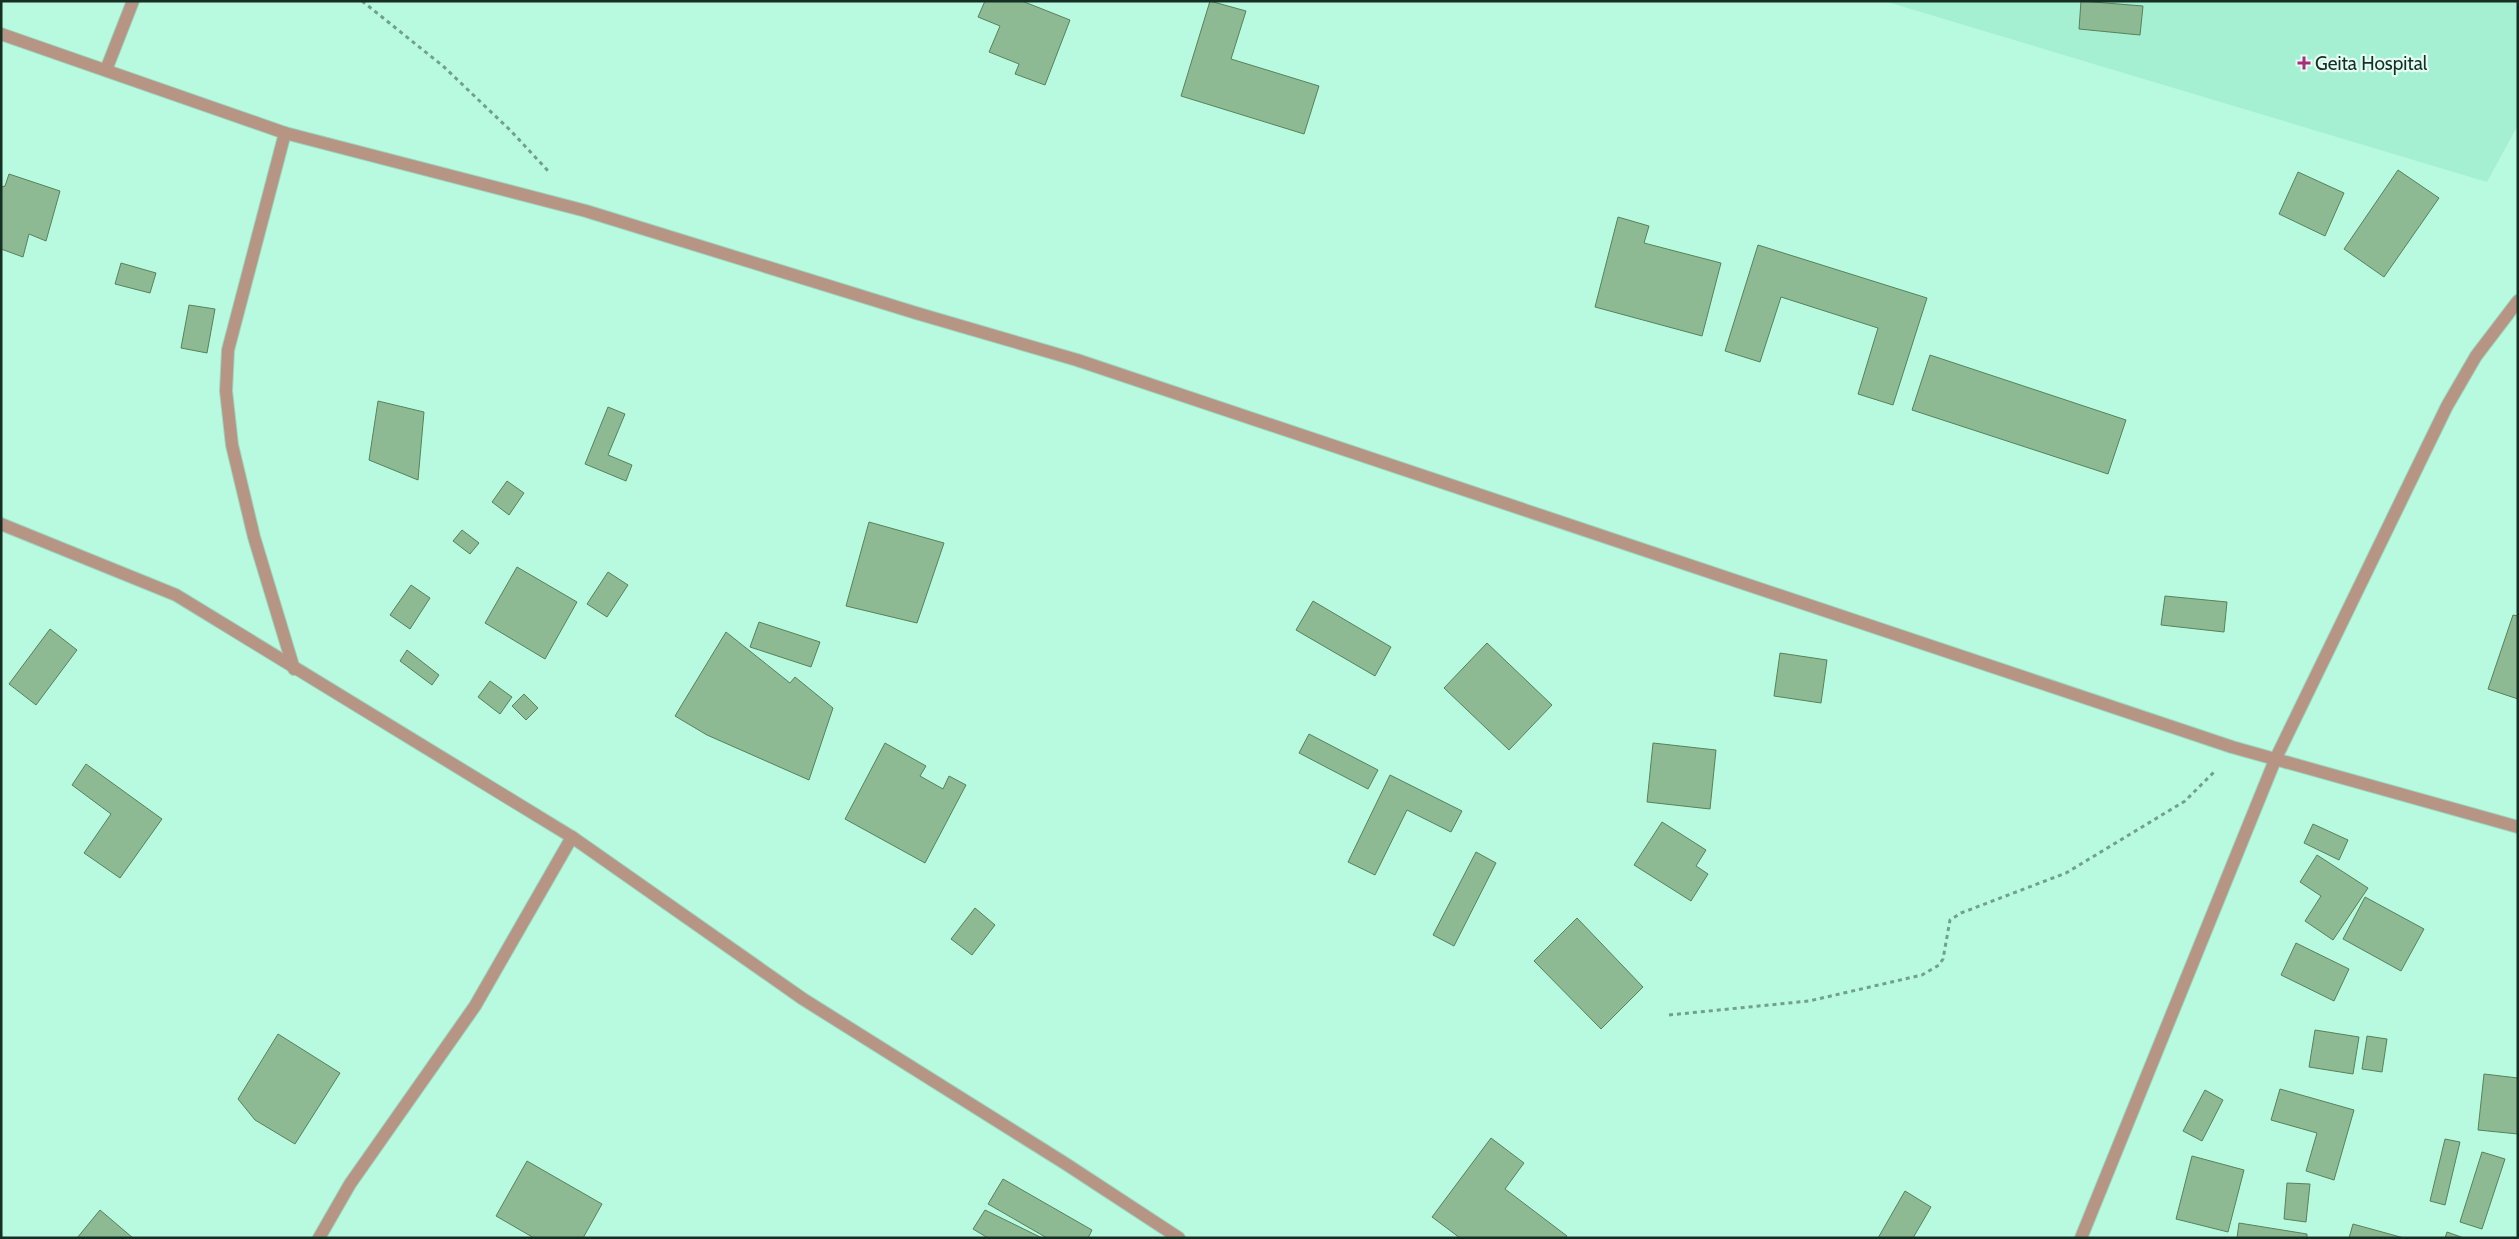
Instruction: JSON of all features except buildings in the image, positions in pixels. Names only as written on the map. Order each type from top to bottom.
[{"type":"street","points":[[106,70],[133,1]]},
{"type":"street","points":[[1,34],[285,133],[586,212],[1077,360],[2232,747],[2518,828]]},
{"type":"street","points":[[285,133],[228,350],[226,391],[232,444],[254,537],[294,669]]},
{"type":"street","points":[[2081,1238],[2276,760],[2447,406],[2476,356],[2518,301]]},
{"type":"street","points":[[1,524],[176,595],[572,838],[803,999],[1058,1159],[1179,1238]]},
{"type":"street","points":[[319,1238],[350,1184],[475,1006],[572,838]]},
{"type":"path","points":[[362,1],[443,66],[511,131],[552,175]]},
{"type":"path","points":[[1669,1015],[1809,1001],[1922,975],[1939,965],[1943,959],[1950,920],[1961,913],[2066,873],[2185,801],[2214,773],[2232,747]]},
{"type":"shaded area","name":"Geita Hospital","points":[[1884,1],[2518,1],[2518,125],[2487,182]]},
{"type":"place","name":"Geita Hospital","points":[[2304,63]]}]
